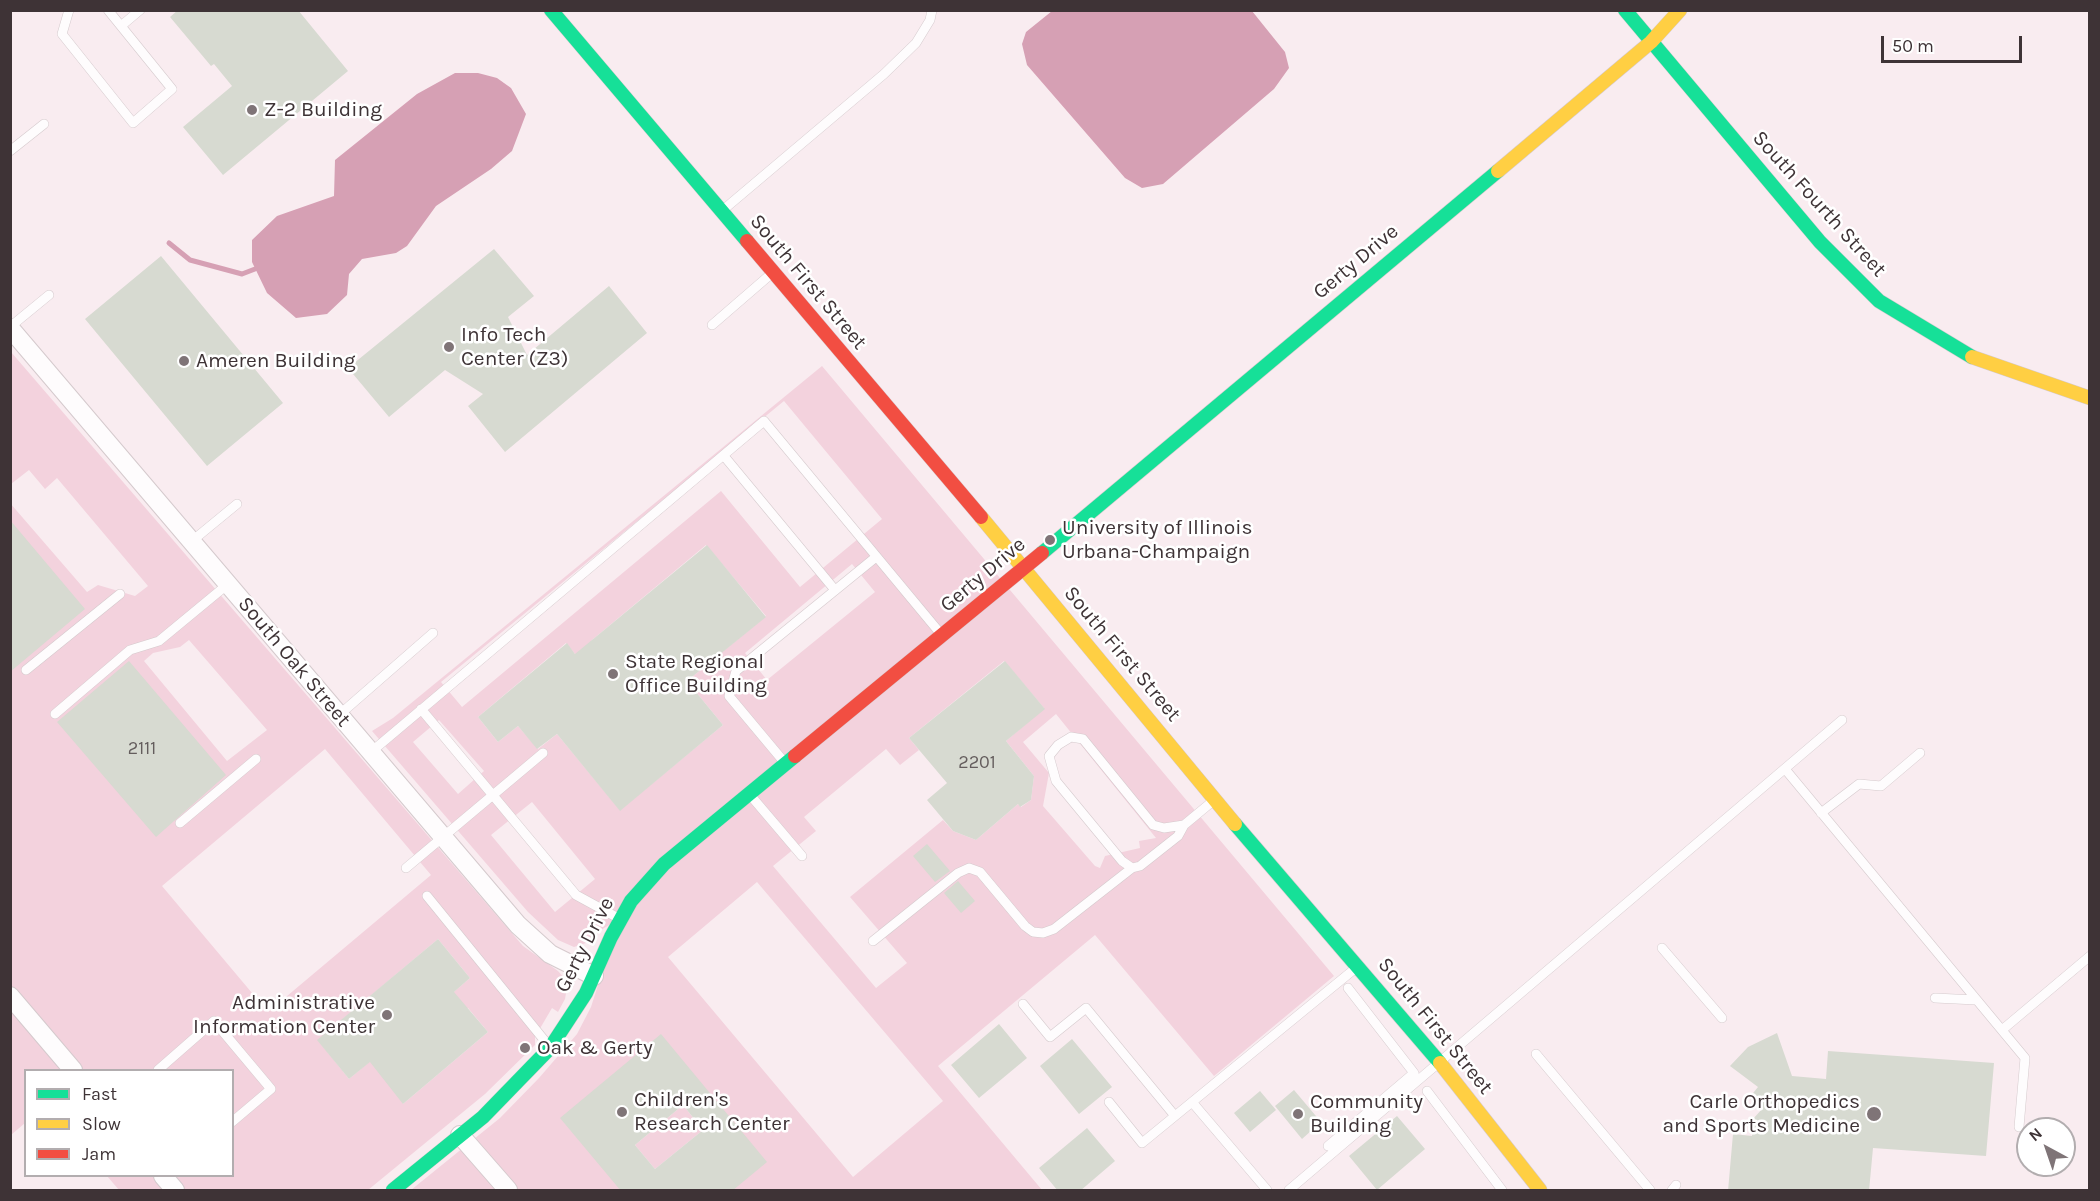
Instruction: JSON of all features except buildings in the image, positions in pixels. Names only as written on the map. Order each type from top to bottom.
[{"type":"street","name":"South First Street","points":[[551,10],[1023,568],[1215,800],[1359,966],[1440,1063],[1539,1191]]},
{"type":"street","name":"South Fourth Street","points":[[1624,10],[1820,242],[1879,301],[1965,354],[2090,398]]},
{"type":"street","name":"Gerty Drive","points":[[393,1191],[483,1117],[550,1048],[570,1020],[631,901],[664,864],[942,636],[1651,42],[1680,10]]},
{"type":"street","name":"South Oak Street","points":[[10,328],[532,940],[550,954],[594,976]]},
{"type":"street","points":[[10,996],[71,1069]]},
{"type":"street","points":[[460,1135],[508,1191]]},
{"type":"lane","points":[[69,10],[62,34],[133,123],[172,89],[108,10]]},
{"type":"lane","points":[[121,26],[140,10]]},
{"type":"lane","points":[[721,212],[884,74],[916,43],[930,20],[932,10]]},
{"type":"lane","points":[[10,152],[44,124]]},
{"type":"lane","points":[[712,325],[772,273]]},
{"type":"lane","points":[[10,328],[49,295]]},
{"type":"lane","points":[[371,752],[765,421],[942,636]]},
{"type":"lane","points":[[724,456],[835,590]]},
{"type":"lane","points":[[192,541],[237,504]]},
{"type":"lane","points":[[786,764],[729,696],[736,671],[876,556]]},
{"type":"lane","points":[[55,714],[130,650],[159,641],[228,584]]},
{"type":"lane","points":[[26,670],[120,594]]},
{"type":"lane","points":[[339,715],[433,633]]},
{"type":"lane","points":[[421,710],[576,895],[620,919]]},
{"type":"lane","points":[[1289,1191],[1842,720]]},
{"type":"lane","points":[[1132,868],[1122,861],[1056,782],[1049,756],[1058,745],[1071,737],[1083,739],[1153,825],[1164,828],[1184,825]]},
{"type":"lane","points":[[405,868],[543,753]]},
{"type":"lane","points":[[1821,813],[1859,784],[1881,786],[1920,753]]},
{"type":"lane","points":[[180,823],[256,759]]},
{"type":"lane","points":[[1785,769],[2025,1058],[2020,1117]]},
{"type":"lane","points":[[749,794],[801,856]]},
{"type":"lane","points":[[873,941],[958,873],[969,868],[980,872],[1025,926],[1033,932],[1043,933],[1054,929],[1132,868],[1140,866],[1178,836],[1184,825],[1215,800]]},
{"type":"lane","points":[[426,896],[550,1048]]},
{"type":"lane","points":[[1662,948],[1722,1018]]},
{"type":"lane","points":[[2002,1030],[2090,956]]},
{"type":"lane","points":[[1109,1102],[1142,1143],[1359,966]]},
{"type":"lane","points":[[1328,1146],[1414,1073],[1348,988]]},
{"type":"lane","points":[[1935,998],[1977,1000]]},
{"type":"lane","points":[[1023,1004],[1050,1037],[1086,1008],[1175,1116]]},
{"type":"lane","points":[[160,1069],[214,1021],[272,1089],[234,1120]]},
{"type":"lane","points":[[1536,1054],[1650,1191]]},
{"type":"lane","points":[[1427,1091],[1502,1191]]},
{"type":"lane","points":[[1192,1102],[1267,1191]]},
{"type":"shaded area","points":[[1052,11],[1252,11],[1285,52],[1289,68],[1274,89],[1163,184],[1142,188],[1125,178],[1027,65],[1022,44],[1026,32]]},
{"type":"shaded area","points":[[455,73],[478,73],[497,78],[511,88],[526,114],[512,151],[491,169],[436,206],[407,246],[396,253],[362,259],[349,274],[347,295],[327,314],[296,318],[267,293],[252,262],[252,240],[277,216],[334,196],[335,160],[417,94]]},
{"type":"shaded area","points":[[11,352],[523,946],[558,971],[568,982],[565,999],[558,1012],[552,1008],[535,1037],[535,1045],[485,1094],[368,1190],[119,1190],[108,1177],[234,1177],[234,1069],[24,1069],[24,1124],[11,1135],[10,503],[87,592],[98,585],[135,596],[148,586],[57,478],[45,489],[29,470],[11,484]],"holes":[[[189,640],[267,730],[227,761],[144,661],[153,653],[180,647]],[[325,749],[431,875],[268,1012],[162,886]],[[438,939],[470,978],[419,1022],[444,1029],[468,1008],[488,1032],[403,1104],[399,1037],[349,1079],[318,1040]]]},
{"type":"shaded area","points":[[822,366],[1334,976],[1214,1076],[1095,935],[938,1066],[1042,1190],[732,1190],[661,1035],[621,1190],[411,1190],[500,1118],[577,1034],[591,1007],[619,919],[596,933],[589,942],[574,947],[558,940],[528,912],[372,731],[393,718]],"holes":[[[784,401],[882,519],[800,587],[721,491],[462,707],[441,682]],[[706,545],[766,616],[687,681],[723,725],[620,810],[557,734],[538,749],[518,726],[498,742],[478,717],[566,643],[585,666],[592,640]],[[852,564],[875,592],[767,680],[745,653]],[[1004,661],[1044,708],[1006,741],[1034,776],[1031,800],[1021,807],[1018,804],[976,840],[953,831],[943,820],[850,897],[907,963],[876,988],[773,866],[816,831],[804,817],[886,749],[900,765],[919,750],[909,738]],[[1056,714],[1156,838],[1139,841],[1140,848],[1105,856],[1100,868],[1095,866],[1043,806],[1049,773],[1023,742]],[[439,720],[484,771],[458,794],[413,742]],[[532,802],[595,879],[555,912],[491,835]],[[757,882],[943,1101],[853,1177],[668,957]]]},
{"type":"shaded area","points":[[683,1105],[703,1130],[655,1169],[635,1145]]},
{"type":"waterway","points":[[169,243],[190,260],[242,274],[255,269]]},
{"type":"traffic: fast","points":[[551,10],[747,241]]},
{"type":"traffic: fast","points":[[1625,10],[1820,242],[1879,301],[1972,357]]},
{"type":"traffic: fast","points":[[1042,553],[1498,171]]},
{"type":"traffic: fast","points":[[393,1190],[483,1117],[550,1048],[586,993],[611,937],[631,901],[664,864],[795,756]]},
{"type":"traffic: fast","points":[[1235,824],[1440,1063]]},
{"type":"traffic: slow","points":[[1498,171],[1651,42],[1680,10]]},
{"type":"traffic: slow","points":[[1972,357],[2090,398]]},
{"type":"traffic: slow","points":[[981,517],[1235,824]]},
{"type":"traffic: slow","points":[[1440,1063],[1540,1190]]},
{"type":"traffic: jam","points":[[747,241],[981,517]]},
{"type":"traffic: jam","points":[[795,756],[1042,553]]},
{"type":"place","name":"Z-2 Building","points":[[252,110]]},
{"type":"place","name":"Info Tech Center (Z3)","points":[[449,347]]},
{"type":"place","name":"Ameren Building","points":[[184,361]]},
{"type":"place","name":"University of Illinois Urbana-Champaign","points":[[1050,540]]},
{"type":"place","name":"State Regional Office Building","points":[[613,674]]},
{"type":"place","name":"Administrative Information Center","points":[[387,1015]]},
{"type":"place","name":"Oak & Gerty","points":[[525,1048]]},
{"type":"place","name":"Children's Research Center","points":[[622,1112]]},
{"type":"place","name":"Community Building","points":[[1298,1114]]},
{"type":"place","name":"Carle Orthopedics and Sports Medicine","points":[[1874,1114]]}]
